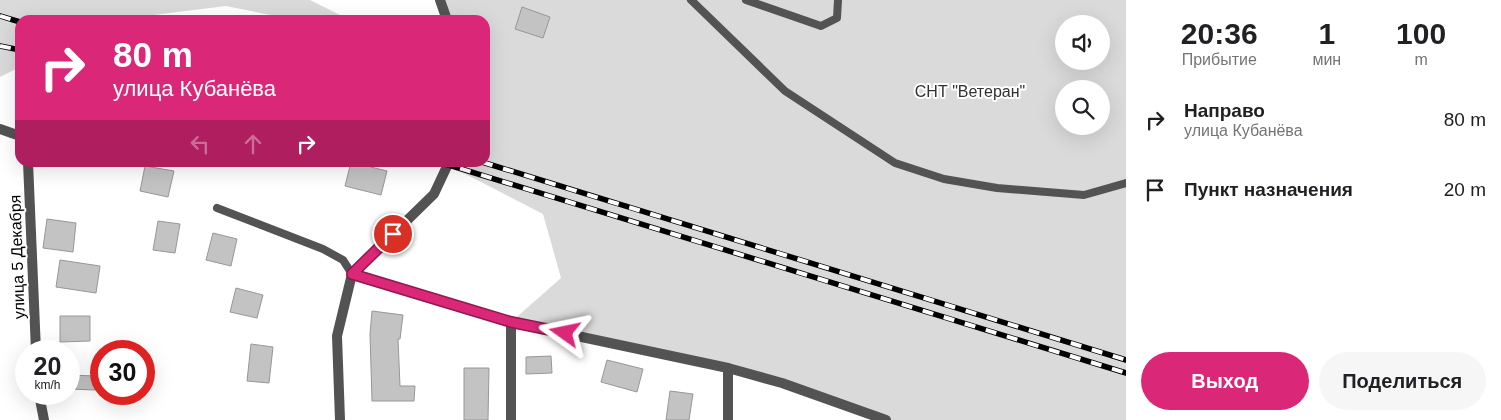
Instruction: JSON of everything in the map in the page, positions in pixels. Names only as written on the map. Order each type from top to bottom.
[{"type":"street","points":[[440,0],[445,15]]},
{"type":"street","points":[[0,129],[15,134]]},
{"type":"street","name":"улица 5 Декабря","points":[[28,167],[36,340]]},
{"type":"street","points":[[340,420],[337,336],[352,274],[434,194],[448,167]]},
{"type":"street","points":[[352,274],[511,322],[728,368],[782,383],[886,420]]},
{"type":"street","points":[[511,322],[511,420]]},
{"type":"street","points":[[728,368],[728,420]]},
{"type":"street","points":[[41,405],[44,420]]},
{"type":"lane","points":[[691,0],[784,92],[895,163],[944,179],[997,188],[1084,195],[1126,182]]},
{"type":"lane","points":[[746,0],[821,26],[837,18],[838,0]]},
{"type":"lane","points":[[217,208],[323,249],[343,260],[352,274]]},
{"type":"green space","points":[[0,0],[310,0],[340,15],[270,15],[226,6],[153,15],[15,15],[15,70],[0,77]]},
{"type":"green space","name":"СНТ \"Ветеран\"","points":[[440,0],[1126,0],[1126,420],[886,420],[782,383],[511,322],[561,278],[543,214],[452,167],[490,167],[490,15],[445,15]]},
{"type":"building","points":[[522,7],[550,17],[543,38],[515,29]]},
{"type":"building","points":[[145,167],[174,171],[168,197],[140,191]]},
{"type":"building","points":[[350,167],[371,167],[387,171],[381,195],[345,186]]},
{"type":"building","points":[[47,219],[76,223],[73,252],[43,248]]},
{"type":"building","points":[[158,221],[180,224],[175,253],[153,250]]},
{"type":"building","points":[[213,233],[237,239],[231,266],[206,260]]},
{"type":"building","points":[[60,260],[100,266],[96,293],[56,287]]},
{"type":"building","points":[[236,288],[263,295],[257,318],[230,312]]},
{"type":"building","points":[[372,311],[403,315],[400,339],[398,339],[400,386],[415,386],[414,401],[372,401],[370,334]]},
{"type":"building","points":[[60,316],[90,316],[90,341],[60,340]]},
{"type":"building","points":[[251,344],[273,347],[269,383],[247,381]]},
{"type":"building","points":[[551,356],[552,373],[526,374],[526,357]]},
{"type":"building","points":[[607,360],[643,369],[637,392],[601,382]]},
{"type":"building","points":[[464,368],[489,368],[488,420],[464,420]]},
{"type":"building","points":[[80,375],[90,376],[90,390],[80,389]]},
{"type":"building","points":[[670,391],[693,394],[689,420],[666,420]]},
{"type":"railway","points":[[0,16],[15,20]]},
{"type":"railway","points":[[0,46],[15,49]]},
{"type":"railway","points":[[490,164],[1126,360]]},
{"type":"railway","points":[[455,167],[1126,373]]},
{"type":"route","points":[[393,234],[352,274],[511,322],[565,333]]}]
